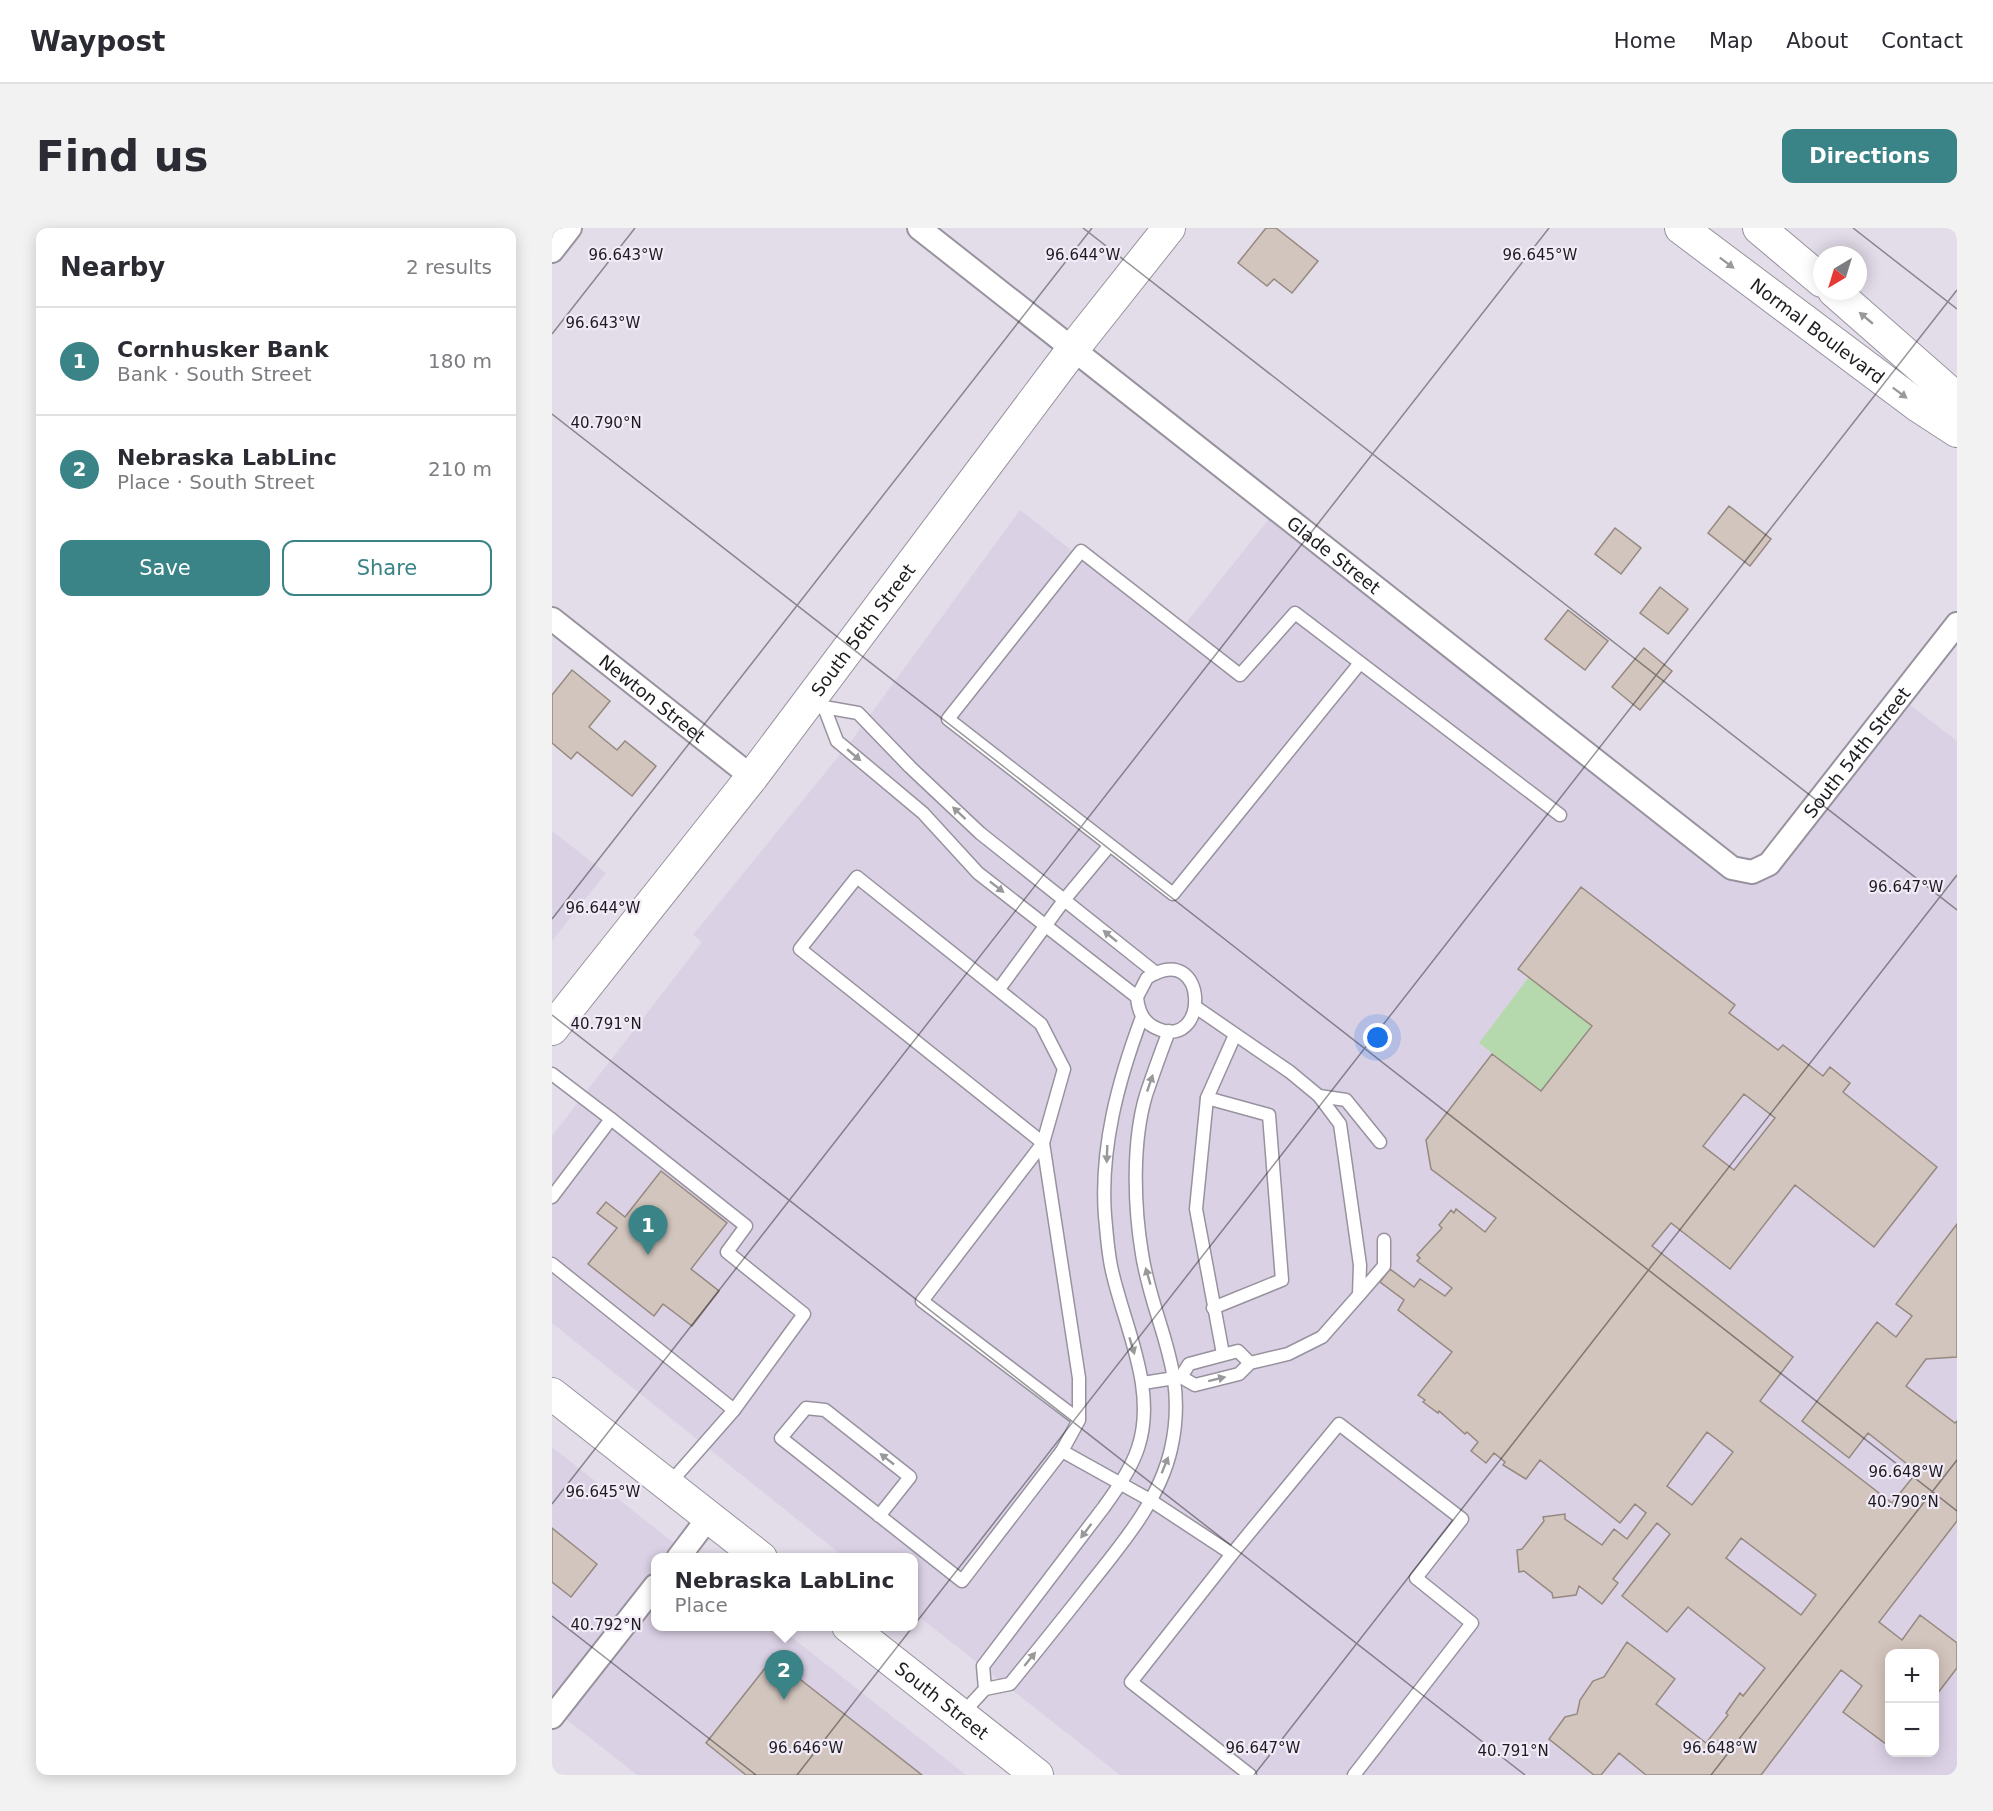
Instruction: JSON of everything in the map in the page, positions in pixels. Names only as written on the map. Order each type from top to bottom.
[{"type":"main road","name":"South 56th Street","points":[[552,1029],[753,777],[818,702],[1073,349],[1169,228]]},
{"type":"main road","name":"Normal Boulevard","points":[[1681,228],[1917,405],[1957,432]]},
{"type":"main road","points":[[1759,228],[1813,273]]},
{"type":"main road","name":"Normal Boulevard","points":[[1844,300],[1957,399]]},
{"type":"main road","points":[[552,1394],[756,1553]]},
{"type":"main road","name":"South Street","points":[[854,1631],[1037,1775]]},
{"type":"street","points":[[552,251],[570,228]]},
{"type":"street","name":"Glade Street","points":[[920,228],[1732,868],[1752,872]]},
{"type":"street","name":"Newton Street","points":[[553,622],[753,777]]},
{"type":"street","name":"South 54th Street","points":[[1752,872],[1769,864],[1776,856],[1957,624]]},
{"type":"street","points":[[681,1553],[709,1517]]},
{"type":"street","points":[[552,1717],[651,1591]]},
{"type":"lane","points":[[1360,663],[1173,894],[948,719],[1081,551],[1240,675],[1295,613],[1560,815]]},
{"type":"lane","points":[[818,702],[858,713],[910,767],[980,833],[1156,973]]},
{"type":"lane","points":[[818,702],[837,741],[923,813],[978,873],[1137,997],[1142,1017],[1122,1069],[1107,1145],[1105,1214],[1112,1272],[1143,1383],[1138,1447],[1120,1484],[983,1666],[984,1689]]},
{"type":"lane","points":[[999,989],[1065,899],[1109,846]]},
{"type":"lane","points":[[879,1516],[910,1477],[825,1410],[806,1408],[781,1438],[879,1516],[962,1581],[1062,1451],[1079,1419],[1079,1378],[1043,1143],[800,949],[857,877],[1041,1024],[1064,1068],[1043,1143],[922,1301],[1079,1419]]},
{"type":"lane","points":[[1137,997],[1147,978],[1166,970],[1184,975],[1195,990],[1197,1008],[1187,1024],[1169,1031],[1158,1029],[1142,1017]]},
{"type":"lane","points":[[1197,1008],[1319,1096],[1340,1124],[1360,1265],[1359,1295]]},
{"type":"lane","points":[[960,1716],[984,1689],[1010,1684],[1134,1529],[1150,1500],[1171,1450],[1178,1398],[1178,1378],[1142,1256],[1137,1212],[1137,1156],[1145,1097],[1169,1031]]},
{"type":"lane","points":[[1222,1354],[1196,1209],[1207,1098],[1235,1035]]},
{"type":"lane","points":[[552,1074],[746,1226],[727,1252],[804,1314],[734,1410],[668,1485]]},
{"type":"lane","points":[[1319,1096],[1346,1100],[1380,1142]]},
{"type":"lane","points":[[1207,1098],[1269,1115],[1282,1280],[1214,1308]]},
{"type":"lane","points":[[552,1197],[611,1119]]},
{"type":"lane","points":[[1143,1383],[1178,1378],[1195,1384],[1239,1374],[1250,1363],[1288,1354],[1322,1336],[1384,1266],[1384,1240]]},
{"type":"lane","points":[[552,1264],[734,1410]]},
{"type":"lane","points":[[1178,1378],[1189,1364],[1222,1354],[1238,1352],[1250,1363]]},
{"type":"lane","points":[[1250,1775],[1131,1682],[1339,1424],[1462,1519],[1416,1578],[1472,1623],[1354,1775]]},
{"type":"lane","points":[[1062,1451],[1150,1500],[1232,1554]]},
{"type":"shaded area","points":[[1277,509],[1752,872],[1900,697],[1957,741],[1957,1775],[1120,1775],[918,1616],[918,1553],[839,1553],[552,1323],[552,1136],[702,942],[693,935],[851,741],[1020,510],[1178,633]]},
{"type":"shaded area","points":[[552,831],[606,873],[552,941]]},
{"type":"shaded area","points":[[552,1447],[687,1553],[651,1553],[651,1631],[784,1631],[966,1775],[637,1775],[552,1708]]},
{"type":"green space","points":[[1529,977],[1592,1026],[1541,1091],[1479,1043]]},
{"type":"building","points":[[1266,228],[1276,228],[1318,261],[1292,293],[1274,279],[1267,286],[1238,263]]},
{"type":"building","points":[[1729,506],[1771,539],[1750,566],[1708,533]]},
{"type":"building","points":[[1615,528],[1641,548],[1621,574],[1595,554]]},
{"type":"building","points":[[1660,587],[1688,609],[1668,634],[1640,613]]},
{"type":"building","points":[[1568,610],[1608,641],[1585,670],[1545,639]]},
{"type":"building","points":[[1644,648],[1672,671],[1640,710],[1612,687]]},
{"type":"building","points":[[572,670],[610,701],[589,727],[617,750],[625,741],[656,766],[632,796],[577,752],[571,759],[552,743],[552,695]]},
{"type":"building","points":[[1581,887],[1735,1005],[1729,1013],[1778,1050],[1783,1045],[1823,1076],[1830,1067],[1850,1083],[1843,1092],[1937,1167],[1874,1247],[1795,1185],[1730,1269],[1671,1223],[1652,1246],[1793,1357],[1760,1401],[1892,1503],[1917,1472],[1868,1433],[1849,1458],[1802,1421],[1877,1322],[1896,1337],[1912,1316],[1896,1304],[1957,1224],[1957,1357],[1926,1359],[1906,1386],[1955,1423],[1957,1421],[1957,1521],[1879,1622],[1902,1640],[1920,1615],[1957,1643],[1957,1668],[1939,1691],[1939,1649],[1885,1649],[1885,1743],[1843,1712],[1862,1686],[1841,1670],[1761,1775],[1646,1775],[1619,1753],[1601,1775],[1594,1775],[1549,1739],[1565,1717],[1577,1714],[1580,1700],[1593,1681],[1604,1677],[1627,1642],[1675,1679],[1656,1704],[1706,1743],[1728,1715],[1726,1713],[1740,1693],[1743,1696],[1765,1668],[1688,1607],[1667,1632],[1622,1596],[1670,1534],[1657,1523],[1613,1579],[1618,1583],[1602,1604],[1579,1586],[1576,1595],[1553,1598],[1552,1593],[1524,1571],[1519,1572],[1517,1550],[1522,1549],[1544,1521],[1543,1517],[1565,1514],[1565,1519],[1602,1545],[1614,1529],[1627,1539],[1646,1513],[1635,1504],[1620,1523],[1540,1460],[1526,1479],[1503,1465],[1505,1462],[1494,1453],[1486,1463],[1471,1451],[1478,1442],[1467,1432],[1465,1434],[1439,1411],[1438,1413],[1423,1402],[1425,1400],[1418,1395],[1452,1352],[1398,1310],[1404,1300],[1380,1282],[1390,1269],[1414,1287],[1420,1279],[1445,1296],[1452,1288],[1417,1261],[1420,1258],[1417,1255],[1442,1228],[1439,1225],[1451,1210],[1454,1213],[1456,1209],[1485,1232],[1496,1218],[1431,1169],[1426,1140],[1492,1054],[1541,1091],[1592,1026],[1518,969]],"holes":[[[1744,1094],[1775,1118],[1734,1170],[1703,1146]],[[1707,1432],[1733,1452],[1692,1505],[1667,1486]],[[1741,1538],[1816,1595],[1801,1615],[1726,1558]]]},
{"type":"building","points":[[661,1171],[727,1223],[691,1269],[719,1291],[692,1326],[663,1304],[654,1316],[588,1264],[617,1228],[597,1213],[606,1202],[625,1217]]},
{"type":"building","points":[[552,1528],[597,1564],[571,1597],[552,1582]]},
{"type":"building","points":[[773,1658],[922,1775],[746,1775],[706,1743]]},
{"type":"place","name":"Cornhusker Bank","points":[[648,1255]]},
{"type":"place","name":"Nebraska LabLinc","points":[[784,1700]]}]
